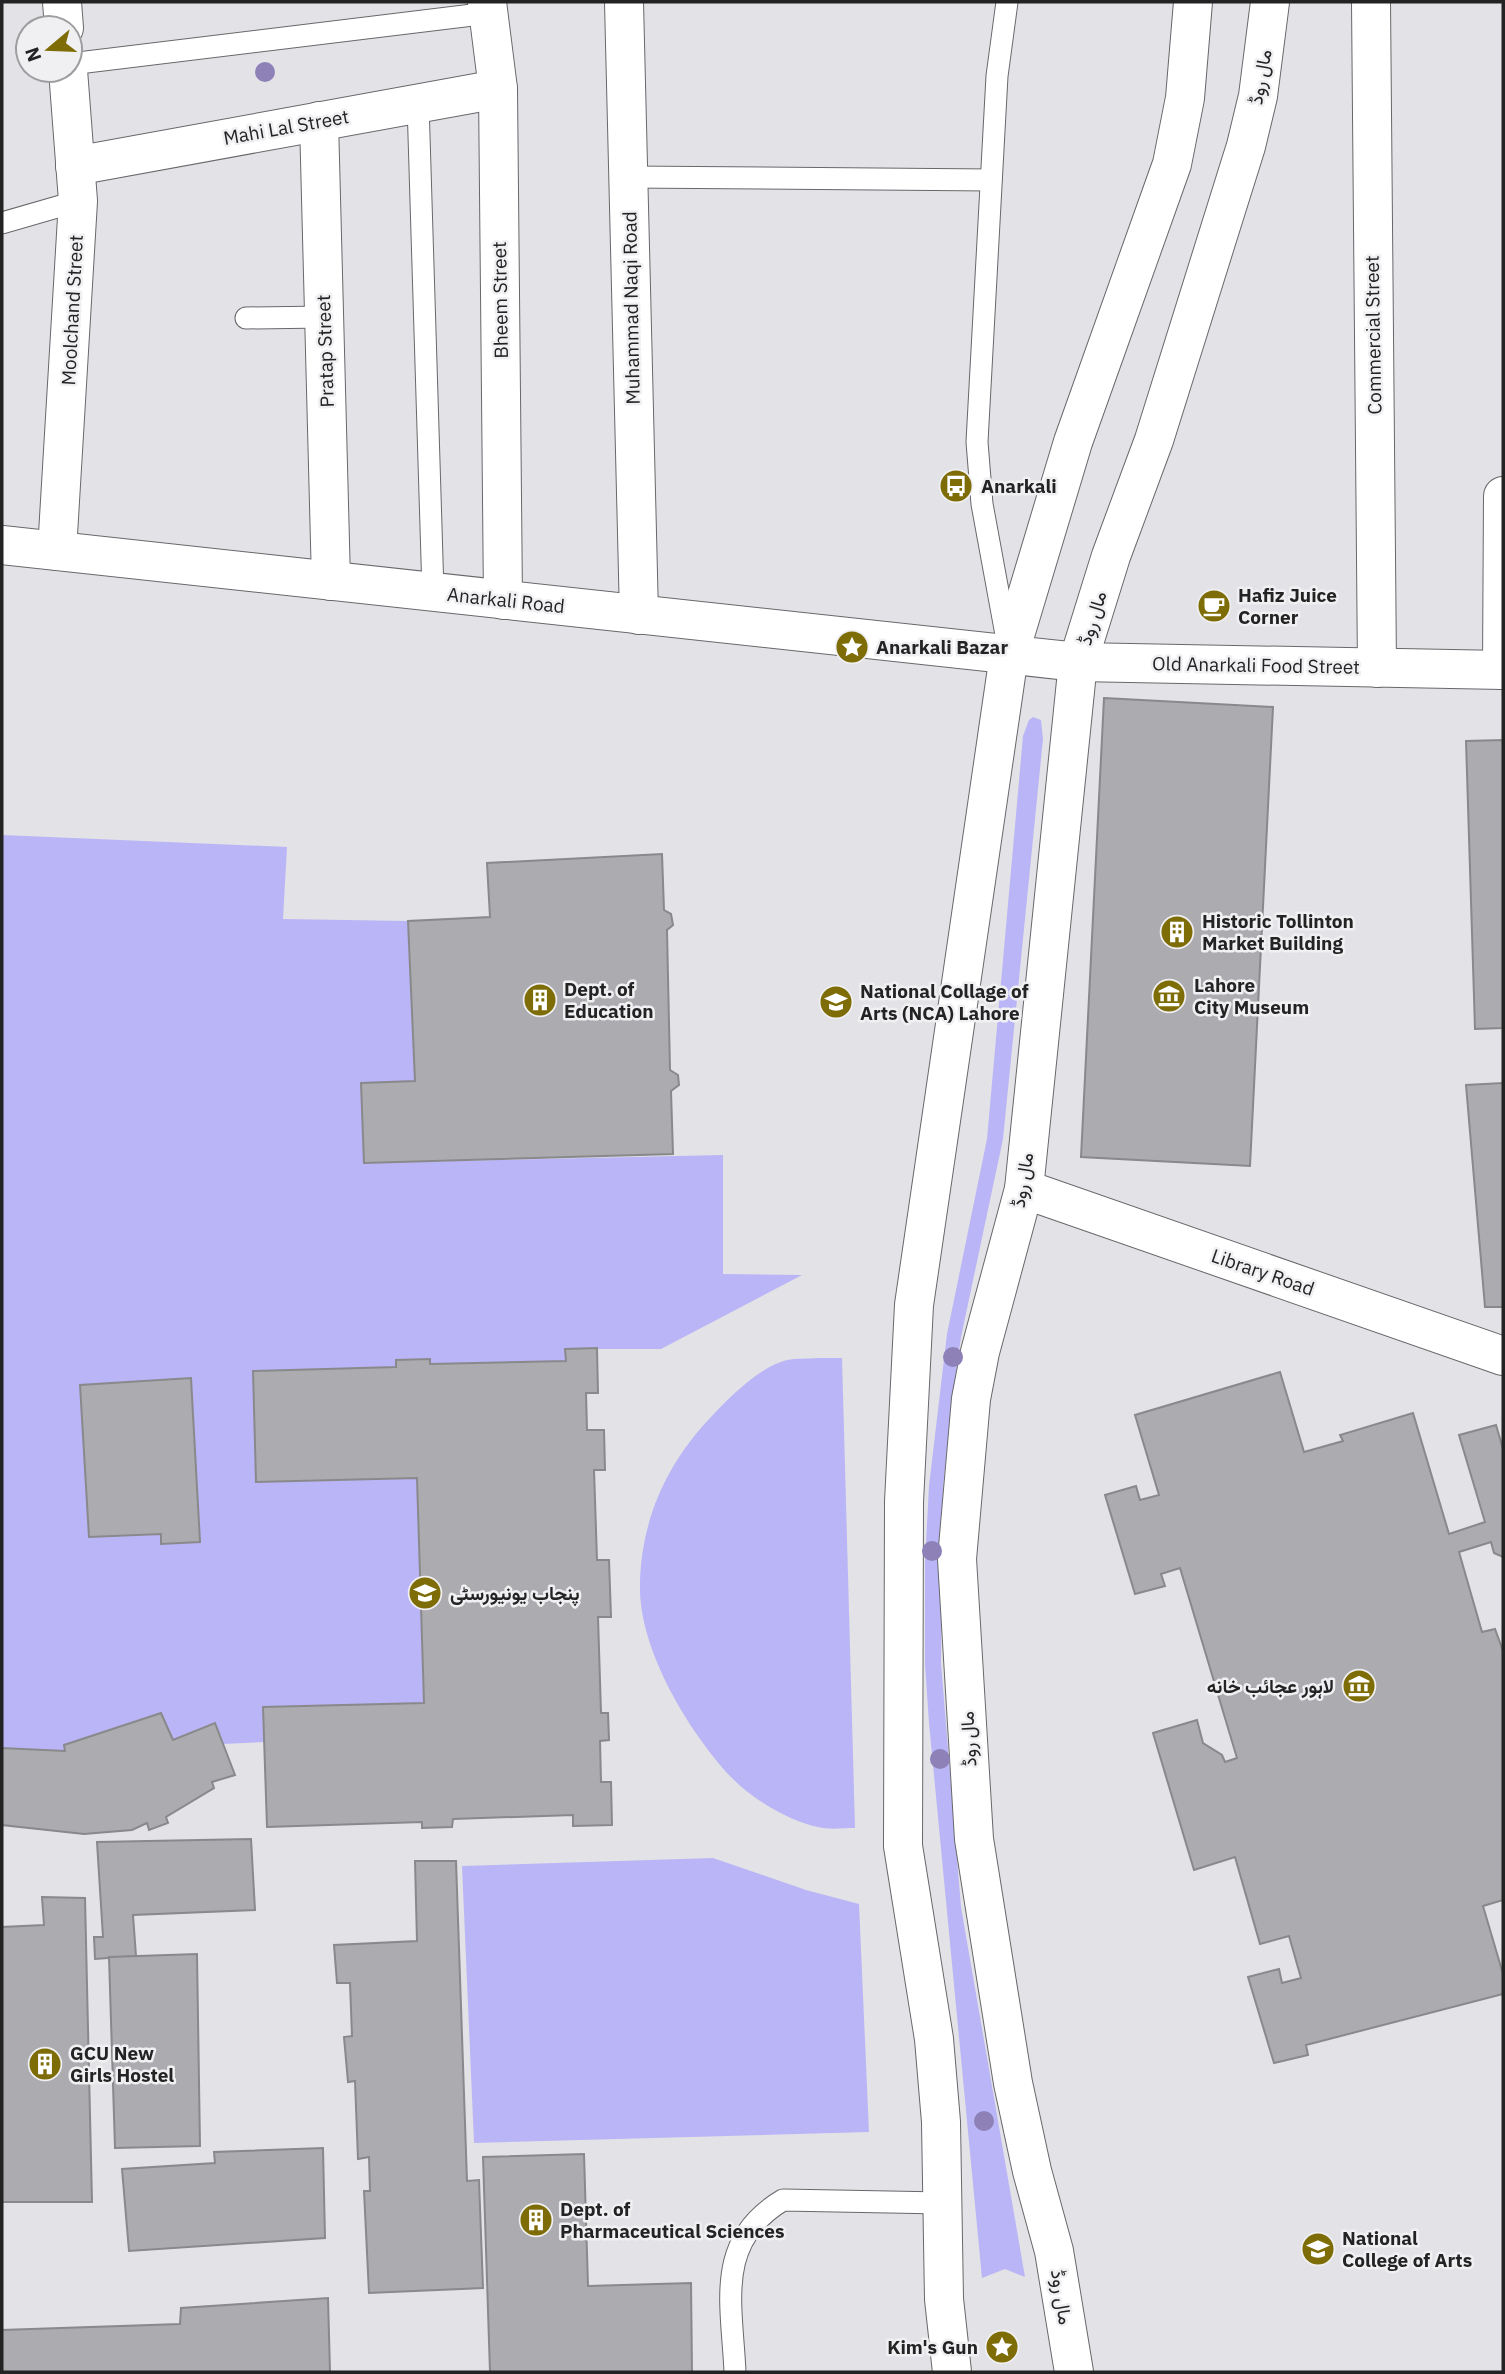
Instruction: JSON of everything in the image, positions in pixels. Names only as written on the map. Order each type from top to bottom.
[{"type":"street","name":"Muhammad Naqi Road","points":[[624,2],[639,615]]},
{"type":"street","points":[[952,2372],[944,2300],[941,2122],[934,2039],[903,1846],[904,1502],[914,1305],[1009,655],[1073,442],[1172,164],[1185,99],[1193,2]]},
{"type":"street","name":"مال روڈ","points":[[1074,2372],[1054,2251],[1032,2171],[1013,2083],[974,1839],[957,1559],[971,1399],[980,1352],[1024,1189],[1078,662],[1111,556],[1154,440],[1246,146],[1258,96],[1270,2]]},
{"type":"street","name":"Commercial Street","points":[[1371,2],[1377,668]]},
{"type":"street","name":"Bheem Street","points":[[488,7],[498,89],[503,600]]},
{"type":"street","name":"Moolchand Street","points":[[58,551],[77,183],[69,84]]},
{"type":"street","name":"Mahi Lal Street","points":[[77,183],[318,121],[498,89]]},
{"type":"street","name":"Pratap Street","points":[[318,121],[331,581]]},
{"type":"street","points":[[1503,496],[1503,670]]},
{"type":"street","name":"Anarkali Road","points":[[2,545],[1009,655]]},
{"type":"street","name":"Old Anarkali Food Street","points":[[1009,655],[1078,662],[1503,670]]},
{"type":"street","name":"Library Road","points":[[1024,1189],[1503,1356]]},
{"type":"lane","points":[[1007,2],[997,76],[977,442],[982,504],[1009,655]]},
{"type":"lane","points":[[84,62],[488,7]]},
{"type":"lane","points":[[418,103],[433,592]]},
{"type":"lane","points":[[628,177],[991,180]]},
{"type":"lane","points":[[2,223],[77,183]]},
{"type":"lane","points":[[246,318],[324,317]]},
{"type":"lane","points":[[735,2372],[731,2282],[735,2252],[765,2210],[783,2200],[942,2203]]},
{"type":"shaded area","points":[[1033,717],[1041,720],[1043,739],[1003,1139],[961,1337],[943,1488],[941,1663],[961,1907],[1025,2277],[1005,2269],[982,2278],[929,1723],[925,1664],[925,1563],[929,1486],[947,1334],[987,1139],[1023,736],[1029,720]]},
{"type":"shaded area","points":[[2,835],[287,847],[283,919],[408,921],[415,1081],[361,1084],[364,1163],[723,1155],[723,1274],[802,1275],[661,1349],[566,1349],[566,1361],[430,1364],[396,1360],[396,1367],[253,1371],[256,1482],[417,1478],[424,1703],[264,1707],[264,1742],[223,1744],[214,1723],[173,1740],[132,1724],[64,1745],[65,1751],[2,1748]]},
{"type":"shaded area","points":[[842,1358],[855,1828],[832,1829],[795,1820],[760,1801],[731,1777],[715,1758],[683,1713],[657,1661],[647,1635],[640,1584],[645,1537],[659,1494],[681,1454],[711,1417],[736,1392],[776,1364],[794,1359]]},
{"type":"shaded area","points":[[713,1858],[806,1890],[859,1904],[869,2132],[474,2143],[462,1866]]},
{"type":"building","name":"Historic Tollinton Market Building","points":[[1104,698],[1273,707],[1250,1166],[1081,1157]]},
{"type":"building","points":[[1503,740],[1503,1028],[1475,1029],[1466,741]]},
{"type":"building","name":"Dept. of Education","points":[[662,854],[664,910],[671,914],[673,925],[667,930],[670,1070],[678,1075],[679,1085],[671,1091],[673,1154],[364,1163],[361,1083],[415,1081],[408,921],[490,917],[487,863]]},
{"type":"building","points":[[1503,1083],[1503,1307],[1485,1307],[1466,1085]]},
{"type":"building","points":[[597,1348],[598,1393],[586,1393],[587,1430],[604,1430],[605,1470],[594,1470],[597,1560],[609,1560],[611,1617],[598,1617],[601,1713],[608,1713],[609,1740],[600,1741],[601,1782],[611,1782],[612,1825],[573,1826],[573,1815],[453,1819],[452,1827],[422,1828],[422,1822],[267,1827],[263,1707],[424,1703],[417,1478],[256,1482],[253,1371],[396,1367],[396,1360],[430,1359],[430,1364],[566,1361],[565,1349]]},
{"type":"building","name":"لاہور عجائب خانه","points":[[1280,1372],[1304,1452],[1343,1441],[1340,1435],[1413,1413],[1449,1534],[1485,1522],[1459,1435],[1496,1425],[1503,1449],[1503,1557],[1494,1553],[1491,1542],[1459,1552],[1482,1632],[1495,1629],[1503,1651],[1503,1900],[1483,1906],[1503,1974],[1503,1994],[1306,2045],[1308,2055],[1274,2063],[1248,1977],[1279,1969],[1282,1983],[1301,1978],[1289,1936],[1260,1944],[1235,1857],[1194,1870],[1153,1733],[1197,1720],[1203,1743],[1222,1755],[1225,1762],[1237,1758],[1180,1568],[1161,1574],[1165,1586],[1135,1594],[1105,1495],[1136,1486],[1140,1500],[1159,1495],[1135,1415]]},
{"type":"building","points":[[191,1378],[200,1542],[161,1544],[161,1534],[89,1537],[80,1385]]},
{"type":"building","points":[[161,1713],[173,1740],[215,1723],[235,1775],[212,1782],[214,1788],[166,1817],[168,1823],[149,1830],[147,1823],[132,1830],[84,1834],[2,1825],[2,1748],[65,1751],[64,1745]]},
{"type":"building","points":[[251,1839],[255,1910],[133,1915],[136,1956],[95,1959],[94,1937],[103,1937],[97,1842]]},
{"type":"building","points":[[415,1861],[456,1861],[467,2181],[479,2180],[483,2288],[369,2293],[364,2191],[370,2191],[369,2157],[358,2159],[355,2081],[348,2082],[344,2037],[352,2036],[350,1983],[337,1983],[334,1945],[417,1941]]},
{"type":"building","name":"GCU New Girls Hostel","points":[[42,1897],[85,1898],[92,2202],[2,2202],[2,1927],[44,1925]]},
{"type":"building","points":[[197,1954],[200,2146],[115,2148],[109,1957]]},
{"type":"building","points":[[323,2148],[325,2238],[129,2251],[122,2169],[215,2163],[214,2152]]},
{"type":"building","name":"Dept. of Pharmaceutical Sciences","points":[[584,2154],[588,2286],[691,2283],[692,2372],[490,2372],[483,2157]]},
{"type":"building","points":[[328,2298],[330,2372],[2,2372],[2,2330],[180,2324],[181,2308]]},
{"type":"place","name":"Anarkali","points":[[956,486]]},
{"type":"place","name":"Hafiz Juice Corner","points":[[1214,606]]},
{"type":"place","name":"Anarkali Bazar","points":[[852,647]]},
{"type":"place","name":"Historic Tollinton Market Building","points":[[1177,932]]},
{"type":"place","name":"Lahore City Museum","points":[[1169,996]]},
{"type":"place","name":"Dept. of Education","points":[[540,1000]]},
{"type":"place","name":"National Collage of Arts (NCA) Lahore","points":[[836,1002]]},
{"type":"place","name":"پنجاب یونیورسٹی","points":[[425,1593]]},
{"type":"place","name":"لاہور عجائب خانه","points":[[1359,1686]]},
{"type":"place","name":"GCU New Girls Hostel","points":[[45,2064]]},
{"type":"place","name":"Dept. of Pharmaceutical Sciences","points":[[536,2220]]},
{"type":"place","name":"National College of Arts","points":[[1318,2249]]},
{"type":"place","name":"Kim's Gun","points":[[1002,2347]]}]
